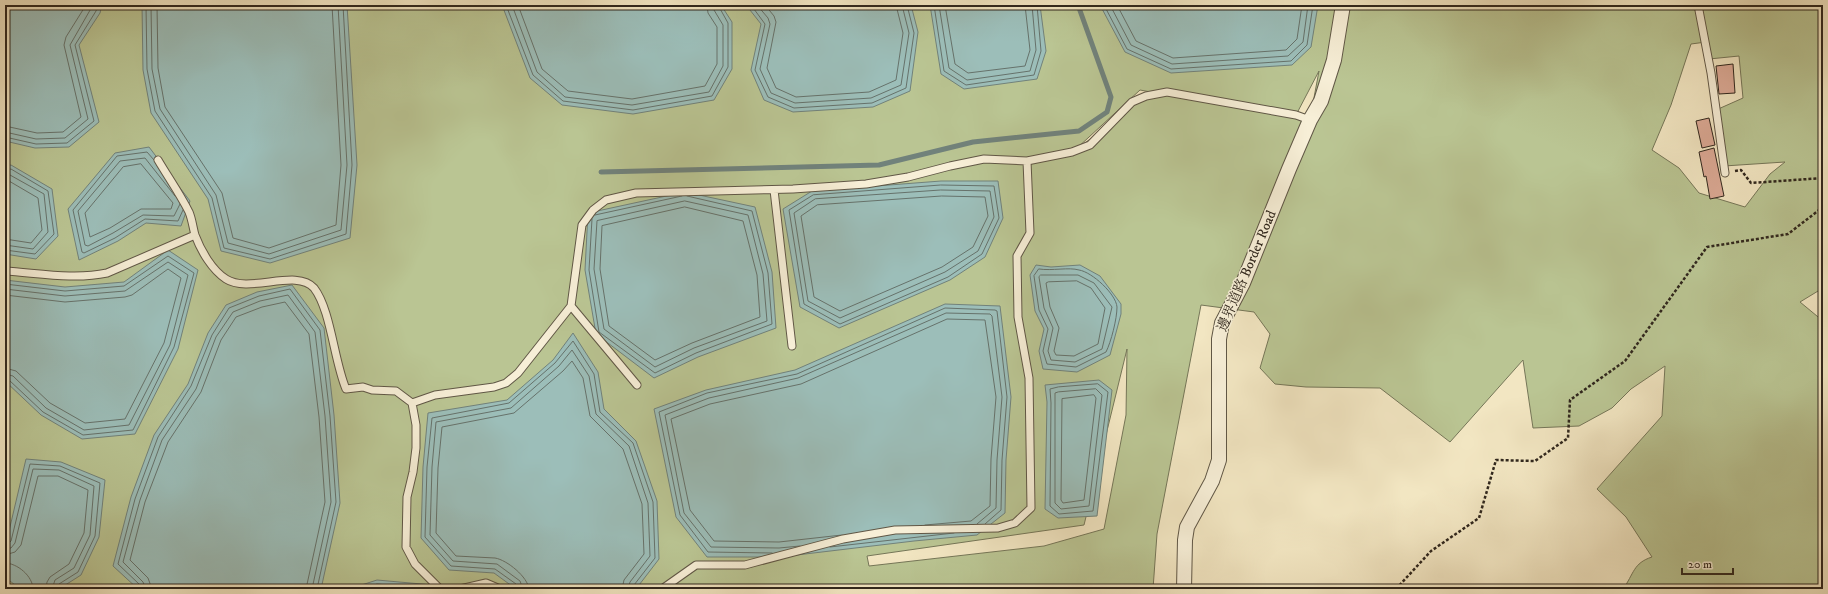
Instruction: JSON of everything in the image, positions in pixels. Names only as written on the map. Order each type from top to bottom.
[{"type":"street","name":"邊界道路 Border Road","points":[[1184,589],[1185,540],[1187,527],[1212,481],[1220,460],[1218,339],[1222,323],[1243,283],[1310,120],[1321,101],[1334,60],[1343,5]]},
{"type":"lane","points":[[1698,5],[1711,73],[1725,173]]},
{"type":"lane","points":[[412,403],[435,395],[494,387],[506,383],[518,373],[571,306],[582,225],[593,210],[606,200],[636,193],[774,190],[866,184],[908,177],[984,159],[1027,161],[1072,152],[1090,145],[1132,102],[1146,96],[1167,92],[1296,115],[1310,120]]},
{"type":"lane","points":[[158,160],[189,213],[195,235],[212,267],[226,279],[241,285],[287,280],[301,282],[313,288],[325,310],[341,376],[346,389],[363,387],[372,390],[396,391],[412,403],[416,425],[416,448],[414,472],[407,497],[406,547],[415,564],[440,589]]},
{"type":"lane","points":[[662,589],[696,565],[745,565],[842,539],[895,530],[998,528],[1015,523],[1031,508],[1029,378],[1018,317],[1017,256],[1030,233],[1027,161]]},
{"type":"lane","points":[[774,190],[792,346]]},
{"type":"lane","points":[[5,271],[82,276],[97,275],[195,235]]},
{"type":"lane","points":[[571,306],[637,385]]},
{"type":"lane","points":[[460,589],[486,582],[500,589]]},
{"type":"path","points":[[1725,173],[1741,170],[1750,183],[1823,178]]},
{"type":"path","points":[[1396,589],[1431,551],[1479,518],[1496,460],[1535,461],[1568,438],[1570,400],[1625,361],[1707,246],[1788,234],[1823,207]]},
{"type":"green space","points":[[5,5],[1823,5],[1823,288],[1800,302],[1823,321],[1823,589],[1623,589],[1637,566],[1646,559],[1652,557],[1626,517],[1597,489],[1662,416],[1665,366],[1631,389],[1612,408],[1579,426],[1533,428],[1523,360],[1450,442],[1380,388],[1306,387],[1275,384],[1260,368],[1270,334],[1254,312],[1201,305],[1157,534],[1153,589],[5,589]],"holes":[[[1706,42],[1709,59],[1739,56],[1743,98],[1716,110],[1724,166],[1785,162],[1770,174],[1745,207],[1699,193],[1679,168],[1652,150],[1671,105],[1691,44]],[[1319,71],[1310,119],[1296,115]],[[1140,90],[1162,94],[1132,102],[1112,124],[1076,149]],[[1127,349],[1126,415],[1104,529],[1044,546],[869,566],[867,556],[1084,525]]]},
{"type":"water","points":[[5,5],[102,5],[100,13],[79,45],[99,122],[69,147],[35,148],[5,141]]},
{"type":"water","points":[[142,5],[347,5],[357,165],[350,238],[270,263],[221,251],[208,199],[151,113],[143,70]]},
{"type":"water","points":[[502,5],[721,5],[732,22],[732,69],[714,100],[633,114],[562,105],[530,78]]},
{"type":"water","points":[[746,5],[911,5],[918,32],[910,91],[873,107],[793,112],[764,100],[751,70],[761,24]]},
{"type":"water","points":[[930,5],[1040,5],[1046,51],[1037,79],[964,89],[941,74]]},
{"type":"water","points":[[1100,5],[1318,5],[1311,47],[1292,65],[1171,73],[1125,52]]},
{"type":"water","points":[[149,147],[190,201],[181,226],[146,223],[118,241],[79,260],[68,209],[115,153]]},
{"type":"water","points":[[11,165],[52,189],[58,236],[36,259],[5,254],[5,166]]},
{"type":"water","points":[[941,181],[998,181],[1003,218],[985,257],[950,280],[839,328],[800,307],[783,209],[812,191]]},
{"type":"water","points":[[685,192],[755,207],[772,272],[776,328],[698,357],[654,378],[596,334],[585,270],[588,213]]},
{"type":"water","points":[[168,250],[198,270],[178,349],[135,434],[82,439],[41,415],[5,381],[5,280],[65,287],[124,282]]},
{"type":"water","points":[[1036,265],[1051,267],[1080,265],[1100,276],[1121,304],[1121,314],[1110,355],[1077,372],[1043,369],[1039,351],[1044,329],[1035,311],[1030,275]]},
{"type":"water","points":[[292,285],[324,328],[334,415],[340,503],[321,589],[138,589],[113,566],[131,497],[154,435],[188,384],[208,333],[226,305],[257,292]]},
{"type":"water","points":[[945,304],[1000,306],[1011,397],[1006,460],[1005,513],[977,535],[780,557],[707,557],[676,517],[654,409],[706,390],[795,370]]},
{"type":"water","points":[[573,333],[598,372],[604,409],[636,441],[657,501],[659,559],[636,589],[516,589],[494,573],[449,570],[421,538],[423,467],[428,413],[507,400],[553,360]]},
{"type":"water","points":[[1099,380],[1112,390],[1097,516],[1058,518],[1045,509],[1047,402],[1045,385]]},
{"type":"water","points":[[26,459],[61,462],[105,480],[99,537],[81,575],[59,589],[20,589],[5,577],[5,548]]},
{"type":"water","points":[[377,580],[455,587],[458,589],[349,589]]},
{"type":"building","points":[[1733,64],[1735,93],[1719,94],[1716,66]]},
{"type":"building","points":[[1709,118],[1715,145],[1702,148],[1696,121]]},
{"type":"building","points":[[1714,148],[1724,196],[1710,199],[1706,176],[1704,177],[1699,152]]},
{"type":"waterway","points":[[601,172],[879,165],[973,142],[1079,131],[1107,112],[1111,97],[1078,5]]}]
